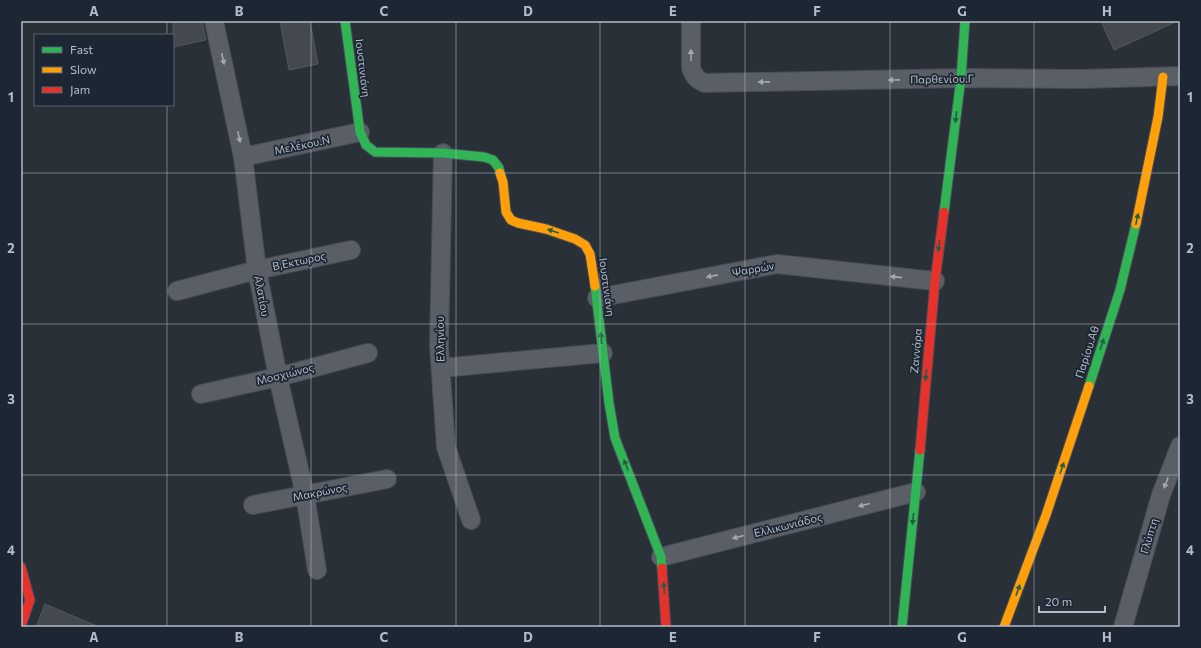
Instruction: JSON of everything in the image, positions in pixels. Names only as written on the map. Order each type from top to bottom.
[{"type":"street","name":"Αλατίου","points":[[214,21],[244,157],[257,270],[278,377],[304,495],[317,570]]},
{"type":"street","name":"Ιουστινιάνη","points":[[345,21],[360,132],[366,145],[375,152],[442,153],[484,157],[492,160],[499,168],[503,182],[506,212],[511,220],[546,229],[575,239],[585,245],[590,254],[597,298],[602,354],[616,438],[661,557],[666,627]]},
{"type":"street","name":"Παρθενίου.Γ","points":[[691,21],[691,68],[698,80],[705,83],[961,78],[1083,79],[1172,76]]},
{"type":"street","name":"Ζαννάρα","points":[[902,627],[935,281],[961,78],[965,21]]},
{"type":"street","name":"Παρίου.Αθ","points":[[1004,627],[1046,515],[1074,434],[1120,290],[1134,232],[1158,117],[1172,76]]},
{"type":"street","name":"Μελέκου.Ν","points":[[244,157],[360,132]]},
{"type":"street","name":"Ελληνίου","points":[[442,153],[439,346],[446,447],[471,520]]},
{"type":"street","name":"Β,Εκτωρος","points":[[177,291],[257,270],[351,250]]},
{"type":"street","name":"Ψαρρών","points":[[597,298],[778,264],[935,281]]},
{"type":"street","name":"Μοσχιώνος","points":[[201,394],[278,377],[368,353]]},
{"type":"street","points":[[440,368],[602,354]]},
{"type":"street","name":"Γλύπτη","points":[[1123,627],[1161,495],[1180,446]]},
{"type":"street","name":"Μακρώνος","points":[[253,505],[387,479]]},
{"type":"street","name":"Ελλικωνιάδος","points":[[661,557],[916,492]]},
{"type":"street","points":[[21,567],[30,600],[21,626]]},
{"type":"building","points":[[173,21],[202,21],[206,40],[174,47]]},
{"type":"building","points":[[280,21],[310,21],[318,64],[289,70]]},
{"type":"building","points":[[1101,21],[1178,21],[1114,50]]},
{"type":"building","points":[[45,604],[99,627],[36,627]]},
{"type":"traffic: fast","points":[[345,21],[360,132],[366,145],[375,152],[443,153],[484,157],[493,160],[499,168],[500,173]]},
{"type":"traffic: fast","points":[[944,212],[961,78],[965,21]]},
{"type":"traffic: fast","points":[[1089,386],[1120,290],[1136,224]]},
{"type":"traffic: fast","points":[[595,286],[609,403],[615,438],[661,557],[662,568]]},
{"type":"traffic: fast","points":[[902,627],[920,450]]},
{"type":"traffic: slow","points":[[1136,224],[1158,117],[1163,77]]},
{"type":"traffic: slow","points":[[500,173],[503,182],[506,212],[511,220],[546,229],[575,239],[585,245],[590,254],[595,286]]},
{"type":"traffic: slow","points":[[1004,627],[1046,515],[1089,386]]},
{"type":"traffic: jam","points":[[920,450],[935,281],[944,212]]},
{"type":"traffic: jam","points":[[21,567],[30,600],[21,626]]},
{"type":"traffic: jam","points":[[662,568],[666,627]]}]
